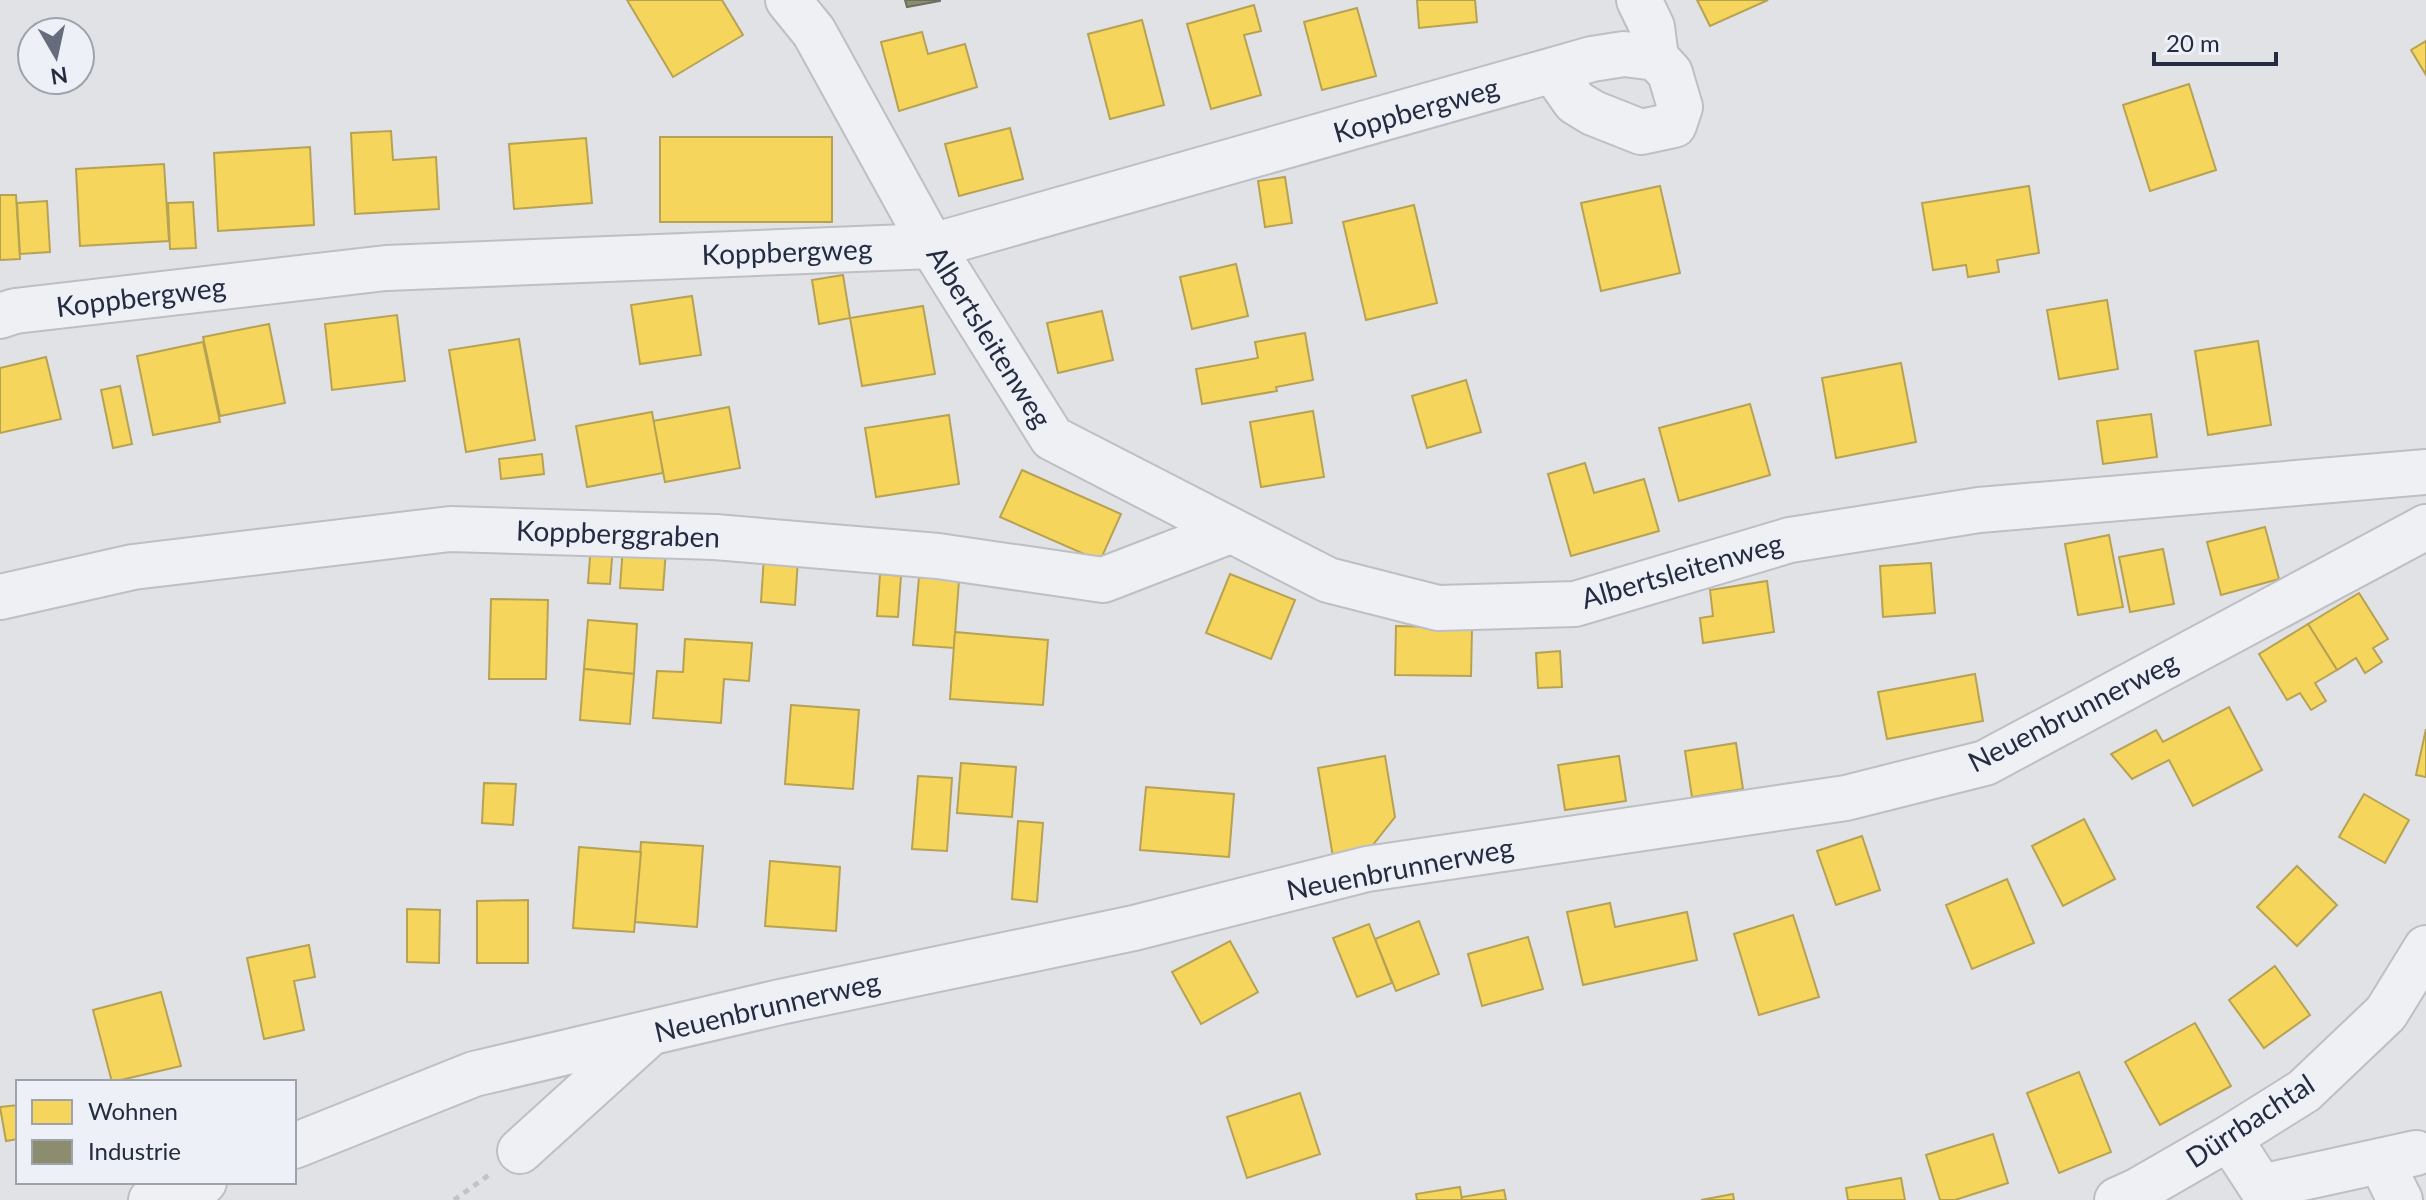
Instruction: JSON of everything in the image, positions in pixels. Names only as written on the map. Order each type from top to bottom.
[{"type":"street","name":"Albertsleitenweg","points":[[788,0],[814,32],[932,246],[1052,438],[1328,580],[1438,608],[1575,604],[1790,540],[1963,512],[2426,472]]},
{"type":"street","points":[[1554,72],[1575,102],[1593,113],[1641,132],[1674,125],[1680,107],[1670,73],[1656,58],[1652,27],[1639,0]]},
{"type":"street","name":"Koppbergweg","points":[[0,316],[15,311],[386,268],[932,246],[1592,59],[1624,54],[1656,58]]},
{"type":"street","name":"Neuenbrunnerweg","points":[[296,1145],[474,1074],[780,1002],[1134,928],[1367,869],[1846,798],[1985,763],[2426,527]]},
{"type":"street","name":"Koppberggraben","points":[[0,597],[133,567],[450,529],[715,537],[938,556],[1103,580],[1230,531]]},
{"type":"street","name":"Dürrbachtal","points":[[2117,1200],[2229,1138],[2304,1091],[2386,1013],[2426,948]]},
{"type":"street","points":[[520,1151],[651,1033]]},
{"type":"street","points":[[2229,1138],[2261,1187],[2398,1157],[2400,1200]]},
{"type":"street","points":[[151,1200],[198,1184]]},
{"type":"building: Wohnen","points":[[627,0],[722,0],[743,35],[673,77]]},
{"type":"building: Wohnen","points":[[1417,0],[1475,0],[1477,22],[1419,28]]},
{"type":"building: Wohnen","points":[[1697,0],[1768,0],[1710,26]]},
{"type":"building: Wohnen","points":[[1254,5],[1261,31],[1244,35],[1261,95],[1211,109],[1187,24]]},
{"type":"building: Wohnen","points":[[1357,8],[1376,76],[1322,90],[1304,22]]},
{"type":"building: Wohnen","points":[[1142,20],[1164,105],[1110,119],[1088,34]]},
{"type":"building: Wohnen","points":[[922,32],[928,54],[965,44],[977,87],[899,111],[881,42]]},
{"type":"building: Wohnen","points":[[2426,41],[2426,75],[2411,50]]},
{"type":"building: Wohnen","points":[[2189,84],[2216,170],[2150,191],[2123,105]]},
{"type":"building: Wohnen","points":[[1010,128],[1023,179],[959,196],[945,144]]},
{"type":"building: Wohnen","points":[[391,131],[393,160],[436,157],[439,209],[355,214],[351,133]]},
{"type":"building: Wohnen","points":[[660,137],[832,137],[832,222],[660,222]]},
{"type":"building: Wohnen","points":[[586,138],[592,203],[514,209],[509,144]]},
{"type":"building: Wohnen","points":[[310,147],[314,225],[218,231],[214,153]]},
{"type":"building: Wohnen","points":[[164,164],[169,241],[80,246],[76,169]]},
{"type":"building: Wohnen","points":[[1285,177],[1292,223],[1265,227],[1258,181]]},
{"type":"building: Wohnen","points":[[1660,186],[1680,273],[1601,291],[1581,203]]},
{"type":"building: Wohnen","points":[[2029,186],[2039,253],[1997,260],[1999,272],[1968,277],[1966,265],[1933,270],[1922,203]]},
{"type":"building: Wohnen","points":[[0,195],[16,195],[20,259],[0,260]]},
{"type":"building: Wohnen","points":[[47,201],[50,252],[20,254],[17,203]]},
{"type":"building: Wohnen","points":[[193,202],[196,248],[170,249],[168,203]]},
{"type":"building: Wohnen","points":[[1414,205],[1437,303],[1366,320],[1343,222]]},
{"type":"building: Wohnen","points":[[1236,264],[1248,316],[1192,329],[1180,277]]},
{"type":"building: Wohnen","points":[[843,275],[850,318],[819,324],[812,280]]},
{"type":"building: Wohnen","points":[[692,296],[701,355],[640,364],[631,305]]},
{"type":"building: Wohnen","points":[[2107,300],[2118,369],[2059,379],[2047,310]]},
{"type":"building: Wohnen","points":[[923,306],[935,374],[862,386],[850,318]]},
{"type":"building: Wohnen","points":[[1102,311],[1113,360],[1058,373],[1047,323]]},
{"type":"building: Wohnen","points":[[397,315],[405,381],[332,390],[325,324]]},
{"type":"building: Wohnen","points":[[269,324],[285,403],[220,416],[203,337]]},
{"type":"building: Wohnen","points":[[1305,333],[1313,380],[1276,387],[1277,391],[1202,404],[1196,369],[1258,358],[1255,342]]},
{"type":"building: Wohnen","points":[[519,339],[535,440],[466,452],[449,350]]},
{"type":"building: Wohnen","points":[[2258,341],[2271,425],[2208,435],[2195,351]]},
{"type":"building: Wohnen","points":[[203,342],[220,422],[153,435],[137,356]]},
{"type":"building: Wohnen","points":[[46,357],[61,419],[0,433],[0,368]]},
{"type":"building: Wohnen","points":[[1901,363],[1916,442],[1836,458],[1822,378]]},
{"type":"building: Wohnen","points":[[1466,380],[1481,432],[1427,448],[1412,396]]},
{"type":"building: Wohnen","points":[[120,386],[132,444],[113,448],[101,390]]},
{"type":"building: Wohnen","points":[[1750,404],[1770,475],[1679,501],[1659,428]]},
{"type":"building: Wohnen","points":[[729,407],[740,468],[665,482],[653,421]]},
{"type":"building: Wohnen","points":[[1313,411],[1324,477],[1261,487],[1250,422]]},
{"type":"building: Wohnen","points":[[652,412],[663,473],[587,487],[576,426]]},
{"type":"building: Wohnen","points":[[2151,414],[2157,457],[2103,464],[2097,421]]},
{"type":"building: Wohnen","points":[[949,415],[959,484],[876,497],[865,428]]},
{"type":"building: Wohnen","points":[[542,454],[544,474],[501,479],[499,459]]},
{"type":"building: Wohnen","points":[[1585,463],[1594,493],[1644,479],[1659,531],[1571,556],[1548,474]]},
{"type":"building: Wohnen","points":[[1022,470],[1121,514],[1100,561],[1000,517]]},
{"type":"building: Wohnen","points":[[2265,527],[2279,579],[2221,595],[2207,542]]},
{"type":"building: Wohnen","points":[[2109,535],[2123,607],[2078,615],[2065,544]]},
{"type":"building: Wohnen","points":[[591,544],[613,546],[610,584],[588,583]]},
{"type":"building: Wohnen","points":[[623,546],[666,549],[663,590],[620,588]]},
{"type":"building: Wohnen","points":[[2163,549],[2174,604],[2130,612],[2119,557]]},
{"type":"building: Wohnen","points":[[764,556],[798,559],[795,605],[761,602]]},
{"type":"building: Wohnen","points":[[1931,563],[1935,613],[1883,617],[1880,566]]},
{"type":"building: Wohnen","points":[[880,574],[901,576],[898,617],[877,616]]},
{"type":"building: Wohnen","points":[[1230,574],[1295,600],[1271,659],[1206,633]]},
{"type":"building: Wohnen","points":[[919,577],[959,580],[954,648],[913,645]]},
{"type":"building: Wohnen","points":[[1767,581],[1774,632],[1703,643],[1700,618],[1713,616],[1710,590]]},
{"type":"building: Wohnen","points":[[2359,593],[2388,639],[2373,648],[2382,662],[2365,673],[2356,658],[2337,670],[2308,624]]},
{"type":"building: Wohnen","points":[[491,599],[548,600],[546,679],[489,679]]},
{"type":"building: Wohnen","points":[[588,620],[637,624],[634,674],[584,669]]},
{"type":"building: Wohnen","points":[[2308,624],[2337,670],[2315,683],[2326,701],[2311,710],[2300,693],[2287,700],[2259,654]]},
{"type":"building: Wohnen","points":[[1396,626],[1472,628],[1471,676],[1395,675]]},
{"type":"building: Wohnen","points":[[955,632],[1048,640],[1043,705],[950,699]]},
{"type":"building: Wohnen","points":[[685,639],[752,643],[749,681],[724,679],[721,723],[653,718],[657,671],[683,672]]},
{"type":"building: Wohnen","points":[[1560,651],[1562,687],[1538,688],[1536,653]]},
{"type":"building: Wohnen","points":[[584,669],[634,674],[630,724],[580,720]]},
{"type":"building: Wohnen","points":[[1975,674],[1983,721],[1887,739],[1878,692]]},
{"type":"building: Wohnen","points":[[791,705],[859,710],[853,789],[785,784]]},
{"type":"building: Wohnen","points":[[2229,707],[2262,770],[2193,806],[2169,760],[2132,779],[2111,754],[2156,730],[2163,742]]},
{"type":"building: Wohnen","points":[[2426,729],[2426,777],[2416,775]]},
{"type":"building: Wohnen","points":[[1736,743],[1743,789],[1692,797],[1685,751]]},
{"type":"building: Wohnen","points":[[1385,756],[1395,817],[1368,851],[1333,857],[1318,768]]},
{"type":"building: Wohnen","points":[[1619,756],[1626,801],[1565,810],[1558,765]]},
{"type":"building: Wohnen","points":[[961,763],[1016,767],[1012,817],[957,813]]},
{"type":"building: Wohnen","points":[[918,776],[952,778],[947,851],[912,849]]},
{"type":"building: Wohnen","points":[[484,783],[516,784],[513,825],[482,823]]},
{"type":"building: Wohnen","points":[[1146,787],[1234,794],[1229,857],[1140,850]]},
{"type":"building: Wohnen","points":[[2364,794],[2409,820],[2385,863],[2339,837]]},
{"type":"building: Wohnen","points":[[2084,819],[2115,879],[2063,906],[2032,846]]},
{"type":"building: Wohnen","points":[[1018,821],[1043,823],[1037,902],[1012,899]]},
{"type":"building: Wohnen","points":[[1862,836],[1880,890],[1836,905],[1817,851]]},
{"type":"building: Wohnen","points":[[641,842],[703,846],[697,927],[635,922]]},
{"type":"building: Wohnen","points":[[579,847],[641,852],[634,932],[573,928]]},
{"type":"building: Wohnen","points":[[770,861],[840,867],[836,931],[765,926]]},
{"type":"building: Wohnen","points":[[2297,866],[2337,905],[2297,946],[2257,907]]},
{"type":"building: Wohnen","points":[[2007,879],[2034,943],[1972,969],[1946,905]]},
{"type":"building: Wohnen","points":[[528,900],[528,963],[477,963],[477,901]]},
{"type":"building: Wohnen","points":[[1610,903],[1615,927],[1687,912],[1697,960],[1583,985],[1567,912]]},
{"type":"building: Wohnen","points":[[407,909],[440,910],[439,963],[407,962]]},
{"type":"building: Wohnen","points":[[1793,915],[1819,997],[1759,1015],[1734,934]]},
{"type":"building: Wohnen","points":[[1419,921],[1439,974],[1396,991],[1375,939]]},
{"type":"building: Wohnen","points":[[1369,924],[1392,983],[1357,997],[1333,938]]},
{"type":"building: Wohnen","points":[[1528,937],[1543,989],[1482,1006],[1468,954]]},
{"type":"building: Wohnen","points":[[1230,941],[1258,992],[1201,1024],[1172,972]]},
{"type":"building: Wohnen","points":[[309,945],[315,977],[294,981],[304,1030],[264,1039],[247,958]]},
{"type":"building: Wohnen","points":[[2275,966],[2310,1015],[2264,1048],[2229,1000]]},
{"type":"building: Wohnen","points":[[161,992],[181,1066],[111,1080],[93,1010]]},
{"type":"building: Wohnen","points":[[2195,1023],[2231,1086],[2160,1125],[2125,1062]]},
{"type":"building: Wohnen","points":[[2079,1072],[2111,1152],[2059,1173],[2027,1093]]},
{"type":"building: Wohnen","points":[[1300,1093],[1320,1154],[1247,1178],[1227,1117]]},
{"type":"building: Wohnen","points":[[16,1105],[16,1139],[6,1141],[0,1107]]},
{"type":"building: Wohnen","points":[[1993,1134],[2008,1183],[1955,1200],[1940,1200],[1926,1155]]},
{"type":"building: Wohnen","points":[[1901,1178],[1905,1200],[1848,1200],[1846,1188]]},
{"type":"building: Wohnen","points":[[1460,1187],[1462,1200],[1417,1200],[1416,1194]]},
{"type":"building: Wohnen","points":[[1504,1190],[1506,1200],[1462,1200],[1462,1197]]},
{"type":"building: Wohnen","points":[[1733,1194],[1734,1200],[1701,1200]]},
{"type":"building: Industrie","points":[[905,0],[940,0],[940,1],[907,7]]}]
